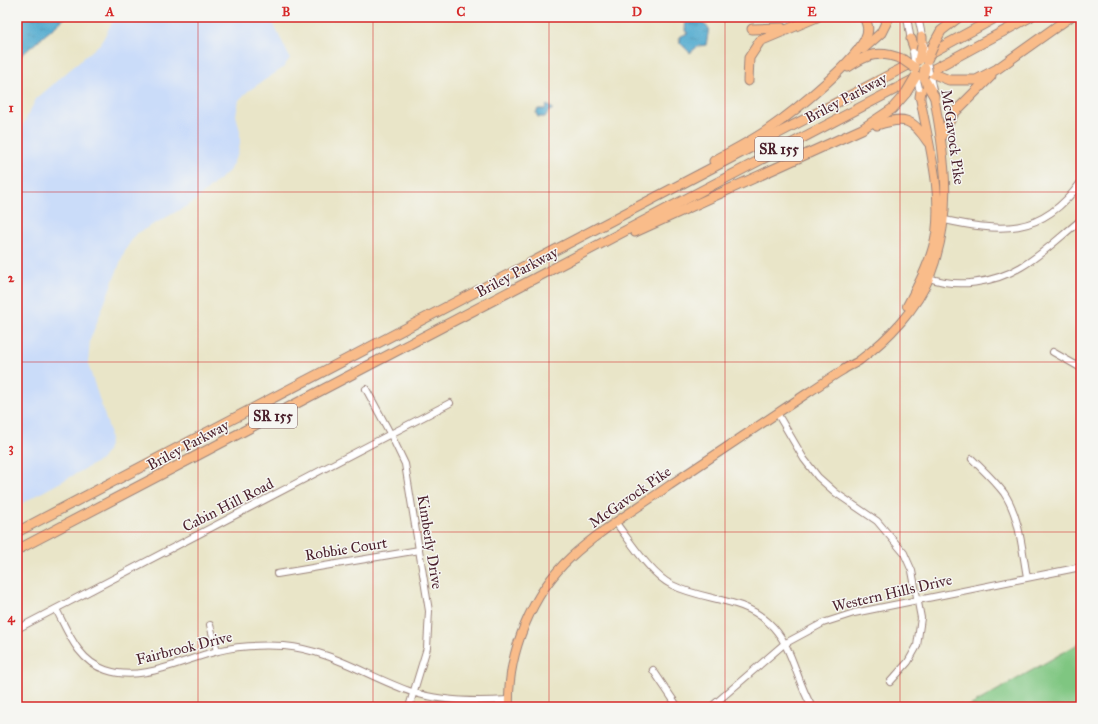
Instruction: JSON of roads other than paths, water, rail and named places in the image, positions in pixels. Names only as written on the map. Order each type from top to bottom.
[{"type":"highway","points":[[748,81],[749,58],[755,46],[766,37],[817,17]]},
{"type":"highway","points":[[629,210],[768,130],[838,72],[854,54],[867,36],[868,24],[864,17]]},
{"type":"highway","points":[[854,54],[864,49],[881,33],[889,17]]},
{"type":"highway","points":[[862,130],[892,109],[924,76],[935,42],[941,31],[959,17]]},
{"type":"highway","name":"Briley Parkway","points":[[17,532],[629,210],[723,163],[997,17]]},
{"type":"highway","name":"Briley Parkway","points":[[17,550],[529,282],[1030,17]]},
{"type":"highway","points":[[838,72],[869,54],[886,54],[902,59],[924,76],[956,81],[976,80],[997,69],[1070,17]]},
{"type":"highway","points":[[752,29],[788,28]]},
{"type":"highway","points":[[911,38],[919,46],[924,76],[934,96]]},
{"type":"highway","points":[[941,136],[954,113],[997,69]]},
{"type":"highway","points":[[529,282],[862,130],[892,119],[903,120],[915,125],[928,142]]},
{"type":"main road","name":"McGavock Pike","points":[[509,703],[512,667],[527,621],[538,599],[571,557],[616,523],[844,369],[887,330],[905,309],[937,256],[940,219],[936,182],[928,142],[924,76]]},
{"type":"main road","name":"McGavock Pike","points":[[926,276],[933,244],[946,199],[946,174],[934,96]]},
{"type":"street","points":[[907,17],[911,38]]},
{"type":"street","points":[[918,17],[919,46]]},
{"type":"street","points":[[940,219],[996,229],[1019,227],[1052,213],[1071,196],[1081,182]]},
{"type":"street","points":[[926,276],[946,283],[965,283],[1008,274],[1023,266],[1081,220]]},
{"type":"street","points":[[1053,352],[1081,368]]},
{"type":"street","name":"Kimberly Drive","points":[[366,388],[391,434],[405,464],[428,611],[427,648],[409,707]]},
{"type":"street","name":"Cabin Hill Road","points":[[17,630],[450,402]]},
{"type":"street","points":[[777,413],[800,453],[818,477],[836,493],[877,521],[904,553],[912,571],[921,618],[917,646],[908,662],[890,682]]},
{"type":"street","points":[[972,459],[993,480],[1010,504],[1019,530],[1027,577]]},
{"type":"street","points":[[616,523],[648,565],[671,585],[699,595],[737,603],[751,609],[768,622],[791,654],[801,688],[812,707]]},
{"type":"street","name":"Robbie Court","points":[[277,574],[419,550]]},
{"type":"street","name":"Western Hills Drive","points":[[711,707],[784,644],[823,623],[854,613],[1081,566]]},
{"type":"street","name":"Fairbrook Drive","points":[[56,609],[73,643],[94,664],[106,670],[121,674],[143,673],[217,651],[260,645],[307,650],[333,657],[413,692],[462,700],[509,703]]},
{"type":"street","points":[[210,625],[217,651]]},
{"type":"street","points":[[652,670],[678,707]]},
{"type":"water","points":[[17,17],[66,17],[17,59]]},
{"type":"water","points":[[686,17],[700,17],[702,23],[709,28],[706,45],[698,46],[690,53],[680,43],[679,37],[688,33],[685,31]]},
{"type":"water","points":[[547,105],[552,108],[552,110],[549,111],[545,117],[538,117],[536,113],[538,109],[545,109]]}]
